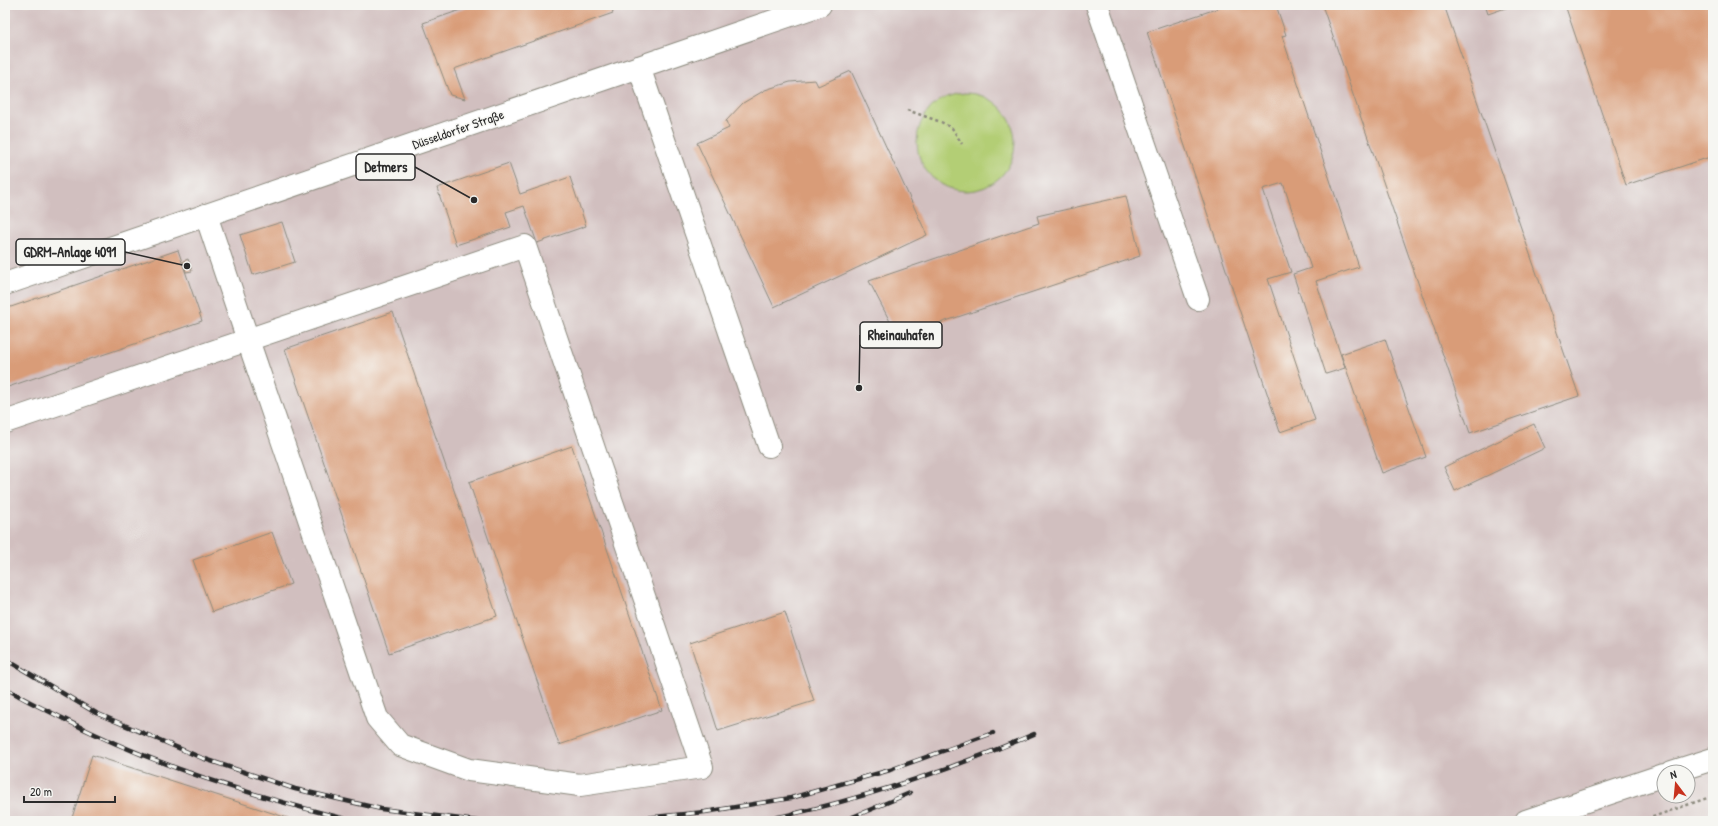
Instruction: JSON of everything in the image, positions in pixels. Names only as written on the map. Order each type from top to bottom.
[{"type":"street","name":"Düsseldorfer Straße","points":[[5,284],[820,5]]},
{"type":"street","points":[[1097,5],[1198,299]]},
{"type":"street","points":[[639,67],[769,446]]},
{"type":"street","points":[[5,422],[248,340],[525,246],[702,768],[580,785],[469,770],[400,746],[376,718],[248,340],[206,215]]},
{"type":"street","points":[[1695,764],[1713,758]]},
{"type":"street","points":[[1526,821],[1656,778]]},
{"type":"path","points":[[907,110],[941,122],[952,128],[962,144]]},
{"type":"path","points":[[1640,821],[1713,796]]},
{"type":"shaded area","points":[[5,5],[1713,5],[1713,821],[5,821]]},
{"type":"green space","points":[[966,93],[985,97],[1001,107],[1011,123],[1015,142],[1011,161],[1001,177],[985,187],[966,191],[947,187],[931,177],[921,161],[917,142],[921,123],[931,107],[947,97]]},
{"type":"building","points":[[475,5],[611,5],[613,13],[454,69],[465,99],[450,95],[423,23]]},
{"type":"building","points":[[1221,5],[1276,5],[1286,35],[1282,36],[1359,267],[1316,281],[1345,368],[1326,374],[1293,274],[1311,268],[1283,183],[1263,189],[1291,272],[1268,279],[1315,420],[1280,432],[1147,32],[1222,7]]},
{"type":"building","points":[[1322,5],[1444,5],[1579,396],[1470,433]]},
{"type":"building","points":[[1485,5],[1514,5],[1488,14]]},
{"type":"building","points":[[1565,5],[1713,5],[1713,156],[1626,185]]},
{"type":"building","points":[[851,71],[927,235],[774,307],[697,143],[729,128],[726,121],[743,103],[765,90],[790,82],[815,80],[818,86]]},
{"type":"building","points":[[509,163],[520,194],[570,177],[586,226],[537,243],[524,206],[506,212],[511,227],[456,245],[437,188]]},
{"type":"building","points":[[1126,196],[1140,256],[898,337],[869,281],[1039,223],[1037,216]]},
{"type":"building","points":[[282,222],[295,262],[253,275],[240,235]]},
{"type":"building","points":[[178,250],[202,321],[5,388],[5,309]]},
{"type":"building","points":[[188,259],[192,271],[186,272],[183,261]]},
{"type":"building","points":[[393,312],[497,616],[389,653],[285,349]]},
{"type":"building","points":[[1385,339],[1426,457],[1382,473],[1341,354]]},
{"type":"building","points":[[1534,424],[1545,448],[1455,491],[1444,467]]},
{"type":"building","points":[[572,446],[662,710],[559,745],[469,482]]},
{"type":"building","points":[[272,532],[291,584],[212,612],[193,560]]},
{"type":"building","points":[[785,612],[814,701],[718,731],[690,643]]},
{"type":"building","points":[[92,755],[297,821],[71,821]]},
{"type":"railway","points":[[5,659],[96,713],[202,758],[295,789],[381,809],[477,821]]},
{"type":"railway","points":[[5,687],[24,699],[94,734],[166,764],[240,790],[354,821]]},
{"type":"railway","points":[[614,821],[705,812],[791,798],[890,770],[993,733]]},
{"type":"railway","points":[[760,821],[830,805],[899,785],[967,761],[1034,734]]},
{"type":"railway","points":[[843,821],[910,793]]},
{"type":"place","name":"Detmers","points":[[474,200]]},
{"type":"place","name":"GDRM-Anlage 4091","points":[[187,266]]},
{"type":"place","name":"Rheinauhafen","points":[[859,388]]}]
